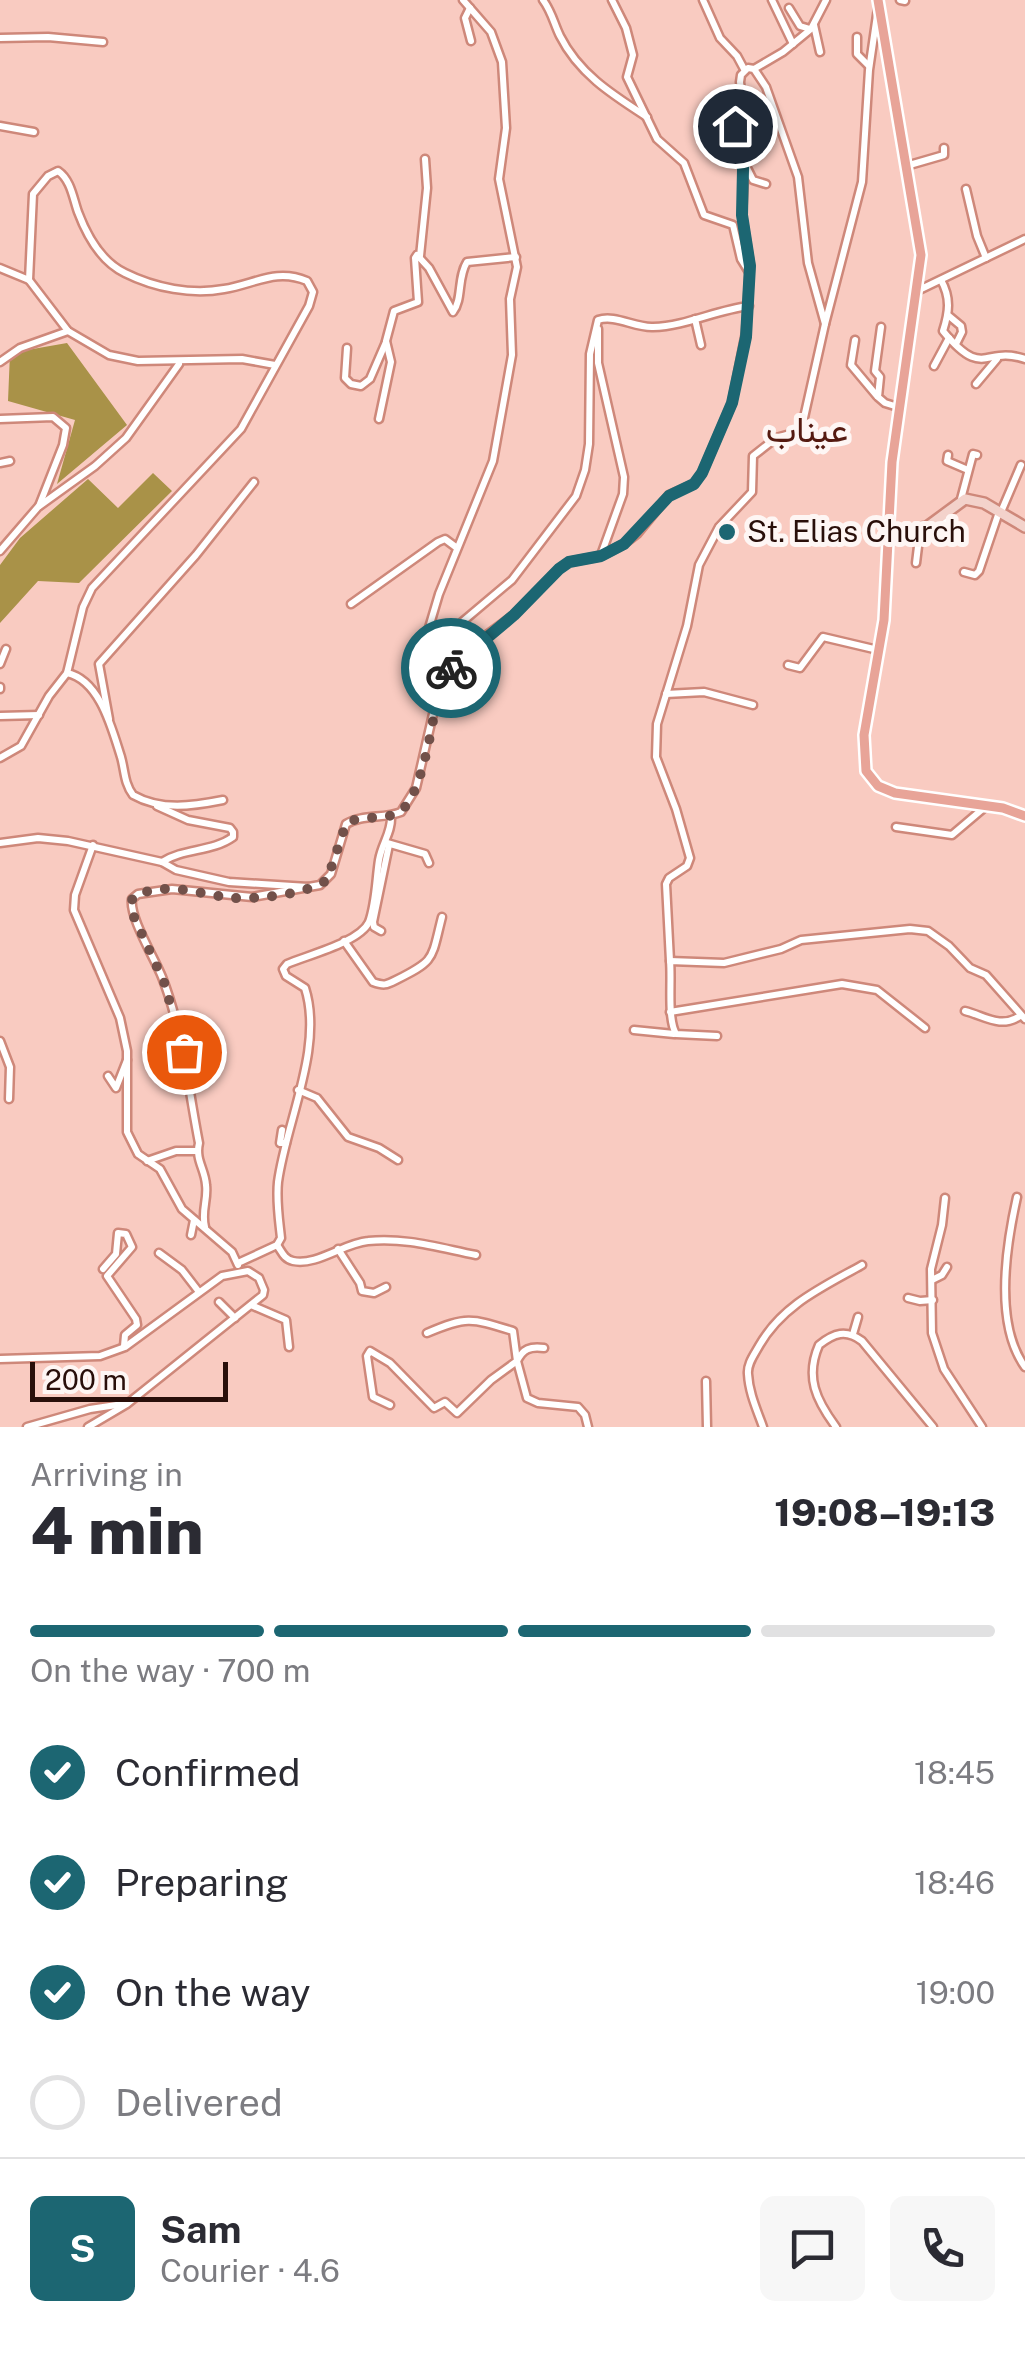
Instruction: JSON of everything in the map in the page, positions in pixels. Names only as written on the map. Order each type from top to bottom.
[{"type":"main road","points":[[879,1],[920,246],[918,291],[892,462],[879,650],[864,735],[866,771],[871,780],[895,793],[986,806],[1025,816]]},
{"type":"street","points":[[436,702],[424,681],[425,648],[435,606],[494,461],[512,354],[510,300],[518,267],[499,179],[506,128],[502,62],[491,32],[463,0]]},
{"type":"street","points":[[543,0],[561,38],[592,78],[619,102],[648,118]]},
{"type":"street","points":[[612,0],[633,55],[626,77],[660,144],[684,163],[704,214],[733,225],[741,259],[750,273]]},
{"type":"street","points":[[439,679],[480,640],[514,615],[559,569],[569,562],[601,556],[632,538],[669,496],[699,479],[734,396],[750,273],[742,215],[746,164],[740,82],[744,70],[720,38],[703,0]]},
{"type":"street","points":[[772,0],[793,44]]},
{"type":"street","points":[[744,70],[754,69],[793,44],[813,26],[826,0]]},
{"type":"street","points":[[676,1034],[670,1022],[666,884],[687,866],[690,858],[655,748],[656,724],[689,621],[699,565],[722,522],[752,492],[753,456],[776,438],[800,432],[864,172],[869,66],[879,1]]},
{"type":"street","points":[[470,8],[464,18],[470,41]]},
{"type":"street","points":[[789,8],[800,26],[813,26]]},
{"type":"street","points":[[813,26],[820,52]]},
{"type":"street","points":[[857,37],[857,54],[869,66]]},
{"type":"street","points":[[0,38],[103,42]]},
{"type":"street","points":[[754,69],[772,98],[798,176],[808,263],[825,324]]},
{"type":"street","points":[[731,107],[733,124],[744,124]]},
{"type":"street","points":[[0,126],[34,132]]},
{"type":"street","points":[[906,166],[944,156],[944,148]]},
{"type":"street","points":[[424,159],[427,188],[420,256],[453,312],[458,306],[460,273],[467,262],[516,256]]},
{"type":"street","points":[[746,164],[753,180],[766,184]]},
{"type":"street","points":[[0,758],[20,746],[59,680],[68,674],[83,607],[92,588],[241,430],[313,292],[307,281],[292,276],[270,276],[222,290],[185,290],[124,273],[96,247],[79,215],[66,177],[58,171],[48,176],[33,194],[29,280]]},
{"type":"street","points":[[966,189],[976,236],[986,258]]},
{"type":"street","points":[[918,291],[1025,239]]},
{"type":"street","points":[[364,385],[386,341],[394,311],[418,302],[415,258],[420,256]]},
{"type":"street","points":[[0,268],[29,280],[68,331],[119,358],[180,363],[242,360],[275,365]]},
{"type":"street","points":[[941,280],[949,316],[943,330],[949,338],[977,360],[1011,356],[1025,359]]},
{"type":"street","points":[[598,320],[608,318],[658,327],[748,306]]},
{"type":"street","points":[[949,316],[962,326],[956,344]]},
{"type":"street","points":[[695,319],[701,344]]},
{"type":"street","points":[[598,320],[598,363],[624,477],[623,494],[601,556]]},
{"type":"street","points":[[205,1227],[202,1205],[206,1184],[197,1152],[199,1144],[177,1024],[157,966],[134,917],[132,898],[172,889],[235,898],[320,885],[331,874],[346,824],[391,816],[406,808],[416,788],[454,628],[512,580],[576,496],[589,444],[590,354],[598,320]]},
{"type":"street","points":[[878,396],[880,378],[875,371],[881,327]]},
{"type":"street","points":[[0,362],[20,348],[68,331]]},
{"type":"street","points":[[934,366],[949,338]]},
{"type":"street","points":[[855,340],[851,365],[885,403],[898,407]]},
{"type":"street","points":[[379,419],[391,362],[386,341]]},
{"type":"street","points":[[347,348],[345,378],[353,385],[364,385]]},
{"type":"street","points":[[976,384],[998,358]]},
{"type":"street","points":[[0,551],[38,507],[84,475],[126,438],[180,363]]},
{"type":"street","points":[[364,385],[366,372]]},
{"type":"street","points":[[0,420],[52,416],[66,428],[38,507]]},
{"type":"street","points":[[890,534],[920,530],[943,516],[961,499],[973,454],[977,455]]},
{"type":"street","points":[[948,455],[947,462],[968,470]]},
{"type":"street","points":[[0,464],[10,461]]},
{"type":"street","points":[[964,572],[979,571],[1021,465]]},
{"type":"street","points":[[162,862],[177,853],[226,842],[234,837],[234,832],[188,820],[142,800],[128,788],[109,719],[100,664],[196,556],[254,482]]},
{"type":"street","points":[[961,499],[972,499],[1025,527]]},
{"type":"street","points":[[943,516],[946,540]]},
{"type":"street","points":[[916,563],[920,530]]},
{"type":"street","points":[[351,604],[438,542],[445,539],[458,548]]},
{"type":"street","points":[[788,665],[800,668],[823,637],[879,650]]},
{"type":"street","points":[[0,664],[6,649]]},
{"type":"street","points":[[68,674],[86,680],[109,719]]},
{"type":"street","points":[[666,694],[704,692],[754,705]]},
{"type":"street","points":[[0,716],[39,715]]},
{"type":"street","points":[[142,800],[182,806],[223,800]]},
{"type":"street","points":[[896,827],[952,835],[986,806]]},
{"type":"street","points":[[381,931],[373,922],[391,816]]},
{"type":"street","points":[[0,843],[38,838],[93,845],[229,882],[309,887]]},
{"type":"street","points":[[387,841],[419,852],[429,862]]},
{"type":"street","points":[[0,1359],[100,1356],[124,1346],[222,1276],[277,1245],[278,1185],[310,1040],[305,988],[286,976],[283,969],[287,964],[355,938],[368,924],[381,845],[387,841]]},
{"type":"street","points":[[88,1427],[127,1404],[252,1305],[262,1296],[263,1284],[254,1274],[238,1267],[176,1200],[160,1169],[138,1154],[127,1132],[127,1059],[116,1006],[74,910],[93,845]]},
{"type":"street","points":[[344,941],[372,982],[388,984],[426,964],[432,956],[442,917]]},
{"type":"street","points":[[670,960],[724,963],[801,940],[920,929],[950,946],[970,968],[986,975],[1023,1018],[996,1022],[964,1011]]},
{"type":"street","points":[[670,1012],[842,984],[877,990],[925,1028]]},
{"type":"street","points":[[634,1030],[716,1036]]},
{"type":"street","points":[[0,1041],[10,1066],[8,1098]]},
{"type":"street","points":[[108,1076],[116,1088],[127,1059]]},
{"type":"street","points":[[298,1090],[317,1098],[348,1138],[379,1148],[398,1160]]},
{"type":"street","points":[[282,1130],[280,1144],[286,1143]]},
{"type":"street","points":[[148,1161],[176,1152],[197,1152]]},
{"type":"street","points":[[1017,1197],[1008,1253],[1008,1322],[1014,1348],[1025,1367]]},
{"type":"street","points":[[944,1198],[932,1280],[932,1333],[952,1384],[982,1427]]},
{"type":"street","points":[[191,1235],[194,1220]]},
{"type":"street","points":[[102,1269],[116,1254],[118,1233],[126,1234],[132,1247],[107,1276],[136,1319],[137,1325],[125,1335],[124,1346]]},
{"type":"street","points":[[277,1245],[286,1258],[298,1262],[366,1241],[395,1240],[476,1254]]},
{"type":"street","points":[[338,1249],[362,1291],[374,1293],[386,1286]]},
{"type":"street","points":[[158,1253],[182,1270],[199,1292]]},
{"type":"street","points":[[763,1427],[752,1399],[747,1370],[767,1331],[779,1316],[804,1298],[862,1265]]},
{"type":"street","points":[[932,1280],[942,1275],[946,1267]]},
{"type":"street","points":[[908,1298],[920,1302],[933,1300]]},
{"type":"street","points":[[219,1302],[234,1318]]},
{"type":"street","points":[[252,1305],[286,1320],[289,1347]]},
{"type":"street","points":[[853,1334],[858,1317]]},
{"type":"street","points":[[426,1333],[461,1318],[513,1331],[527,1398],[538,1403],[578,1407],[588,1427]]},
{"type":"street","points":[[836,1427],[818,1400],[812,1372],[819,1345],[842,1332],[862,1341],[934,1427]]},
{"type":"street","points":[[390,1405],[373,1397],[367,1356],[370,1351],[390,1363],[434,1408],[444,1402],[458,1413],[490,1380],[517,1362],[524,1350],[533,1346],[544,1348]]},
{"type":"street","points":[[702,1425],[706,1381]]},
{"type":"street","points":[[27,1427],[90,1409],[127,1404]]},
{"type":"shaded area","points":[[67,343],[127,425],[57,484],[75,420],[8,401],[10,353]]},
{"type":"shaded area","points":[[153,473],[172,491],[79,583],[38,581],[0,623],[0,565],[20,538],[88,479],[118,508]]},
{"type":"way so far","points":[[184,1052],[164,982],[134,917],[132,898],[172,889],[252,897],[298,890],[327,880],[346,824],[391,816],[406,808],[416,788],[439,679],[451,668]]},
{"type":"place","name":"St. Elias Church","points":[[727,532]]},
{"type":"district","name":"عيناب","points":[[807,430]]},
{"type":"route","points":[[451,668],[514,615],[559,569],[624,544],[669,496],[694,484],[702,473],[732,403],[747,328],[750,266],[742,215],[746,140],[744,124],[735,126]]}]
